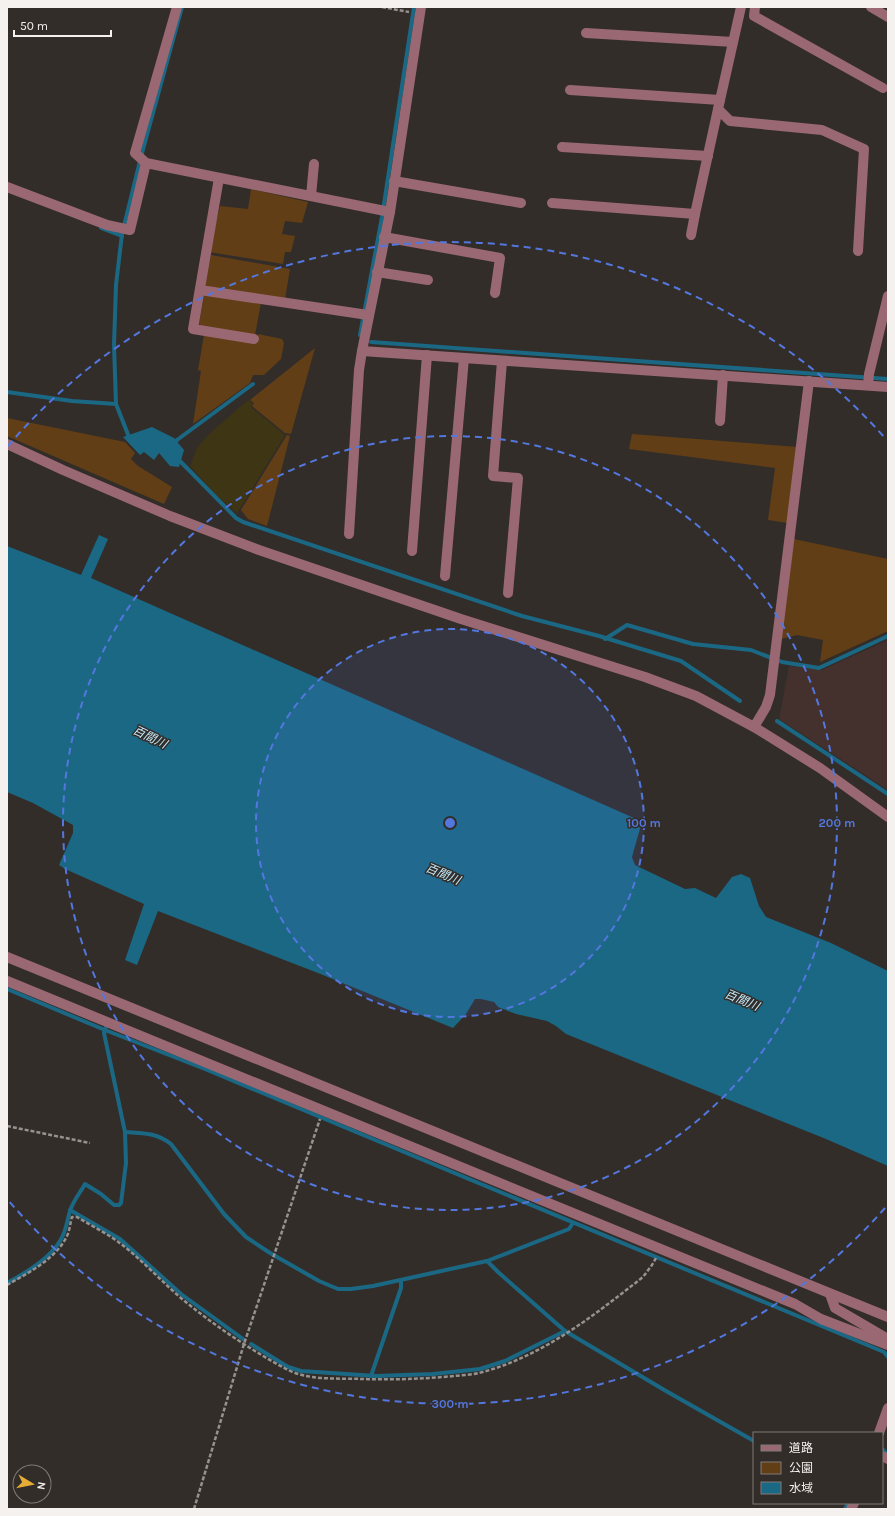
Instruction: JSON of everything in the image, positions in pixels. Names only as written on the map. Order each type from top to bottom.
[{"type":"street","points":[[177,7],[136,153],[142,160],[219,178],[385,211]]},
{"type":"street","points":[[691,235],[741,7]]},
{"type":"street","points":[[756,7],[754,16],[883,88]]},
{"type":"street","points":[[871,7],[888,16]]},
{"type":"street","points":[[349,534],[358,370],[362,351],[365,315],[377,272],[384,237],[385,211],[394,181],[416,10]]},
{"type":"street","points":[[586,33],[733,42]]},
{"type":"street","points":[[570,90],[719,105],[730,121],[822,130],[864,148],[858,251]]},
{"type":"street","points":[[562,147],[708,156]]},
{"type":"street","points":[[7,187],[107,225],[130,230],[142,160]]},
{"type":"street","points":[[311,196],[314,164]]},
{"type":"street","points":[[219,178],[193,329],[254,339]]},
{"type":"street","points":[[394,181],[521,203]]},
{"type":"street","points":[[552,203],[695,214]]},
{"type":"street","points":[[384,237],[500,258],[495,293]]},
{"type":"street","points":[[377,272],[428,280]]},
{"type":"street","points":[[200,290],[365,315]]},
{"type":"street","points":[[868,380],[888,296]]},
{"type":"street","points":[[362,351],[809,381],[868,380],[888,387]]},
{"type":"street","points":[[412,551],[427,355]]},
{"type":"street","points":[[445,576],[464,358]]},
{"type":"street","points":[[502,360],[493,476],[518,478],[508,593]]},
{"type":"street","points":[[720,421],[723,375]]},
{"type":"street","points":[[754,727],[766,707],[770,695],[809,381]]},
{"type":"street","points":[[7,444],[163,513],[259,550],[461,619],[645,678],[708,702],[754,727],[820,768],[888,817]]},
{"type":"street","points":[[7,957],[888,1317]]},
{"type":"street","points":[[7,981],[795,1304],[821,1319],[888,1345]]},
{"type":"street","points":[[830,1294],[835,1308],[888,1339]]},
{"type":"street","points":[[879,1432],[888,1408]]},
{"type":"path","points":[[382,7],[416,10]]},
{"type":"path","points":[[194,1509],[244,1344],[319,1122]]},
{"type":"path","points":[[7,1126],[90,1143]]},
{"type":"path","points":[[7,1285],[37,1268],[58,1250],[67,1235],[72,1217],[77,1217],[121,1244],[191,1306],[244,1344],[288,1370],[304,1376],[388,1380],[430,1378],[478,1373],[515,1361],[540,1350],[571,1331],[643,1277],[655,1260]]},
{"type":"shaded area","points":[[888,640],[888,790],[779,719],[789,666],[822,670]]},
{"type":"green space","points":[[251,189],[308,202],[302,223],[285,221],[282,234],[295,236],[291,252],[285,252],[283,264],[209,252],[220,206],[248,209]]},
{"type":"green space","points":[[211,255],[290,269],[285,299],[207,287],[205,284]]},
{"type":"green space","points":[[207,294],[261,303],[255,335],[202,326],[199,324],[204,296]]},
{"type":"green space","points":[[258,334],[282,339],[284,343],[281,359],[264,375],[253,375],[250,383],[193,424],[201,371],[198,370],[204,335],[257,342]]},
{"type":"green space","points":[[315,348],[291,434],[285,433],[252,406],[254,403],[250,400]]},
{"type":"green space","points":[[7,418],[125,442],[135,453],[131,459],[138,466],[172,487],[164,504],[7,436]]},
{"type":"green space","points":[[632,434],[798,447],[788,523],[768,520],[775,468],[629,449]]},
{"type":"green space","points":[[287,435],[290,436],[267,526],[248,519],[241,510]]},
{"type":"green space","points":[[794,539],[888,559],[888,631],[820,662],[823,640],[797,635],[781,639]]},
{"type":"sand","points":[[248,400],[253,403],[251,407],[285,435],[237,513],[216,495],[190,466],[197,448],[207,436]]},
{"type":"water","points":[[152,427],[174,438],[184,450],[179,467],[170,466],[159,453],[154,460],[144,452],[140,455],[123,437]]},
{"type":"water","name":"百間川","points":[[99,535],[108,539],[91,578],[634,818],[634,822],[641,825],[632,857],[635,865],[685,889],[695,888],[716,898],[732,877],[741,874],[750,878],[759,906],[766,917],[831,943],[888,971],[888,1166],[826,1139],[566,1034],[547,1021],[516,1014],[498,1007],[494,1002],[475,999],[466,1014],[453,1028],[318,973],[158,911],[137,965],[125,960],[144,904],[59,865],[73,833],[73,825],[33,803],[7,792],[7,546],[81,575]]},
{"type":"waterway","points":[[131,438],[129,437],[116,404],[114,345],[116,285],[122,234],[142,153],[182,7]]},
{"type":"waterway","points":[[360,335],[382,217],[414,7]]},
{"type":"waterway","points":[[101,228],[122,236]]},
{"type":"waterway","points":[[371,342],[888,379]]},
{"type":"waterway","points":[[174,444],[177,440],[253,384]]},
{"type":"waterway","points":[[7,392],[72,401],[116,404]]},
{"type":"waterway","points":[[177,458],[236,518],[243,522],[522,616],[599,636],[681,661],[740,701]]},
{"type":"waterway","points":[[605,639],[627,625],[693,644],[751,650],[782,662],[819,668],[888,636]]},
{"type":"waterway","points":[[777,721],[888,794]]},
{"type":"waterway","points":[[7,989],[105,1030],[205,1069],[884,1352],[888,1357]]},
{"type":"waterway","points":[[7,1283],[36,1265],[56,1247],[64,1234],[73,1204],[85,1184],[101,1194],[114,1205],[119,1205],[121,1203],[126,1163],[125,1132],[104,1033],[106,1027]]},
{"type":"waterway","points":[[125,1132],[144,1133],[166,1140],[171,1144],[224,1214],[246,1237],[270,1253],[319,1281],[338,1289],[373,1286],[487,1261],[569,1229],[573,1223]]},
{"type":"waterway","points":[[70,1210],[120,1239],[181,1294],[243,1339]]},
{"type":"waterway","points":[[487,1261],[565,1331],[753,1440]]},
{"type":"waterway","points":[[371,1376],[401,1288],[401,1280]]},
{"type":"waterway","points":[[251,1344],[288,1367],[301,1371],[376,1376],[433,1374],[480,1369],[505,1361],[565,1331]]},
{"type":"waterway","points":[[883,1450],[888,1455]]},
{"type":"waterway","points":[[845,1509],[848,1504]]}]
